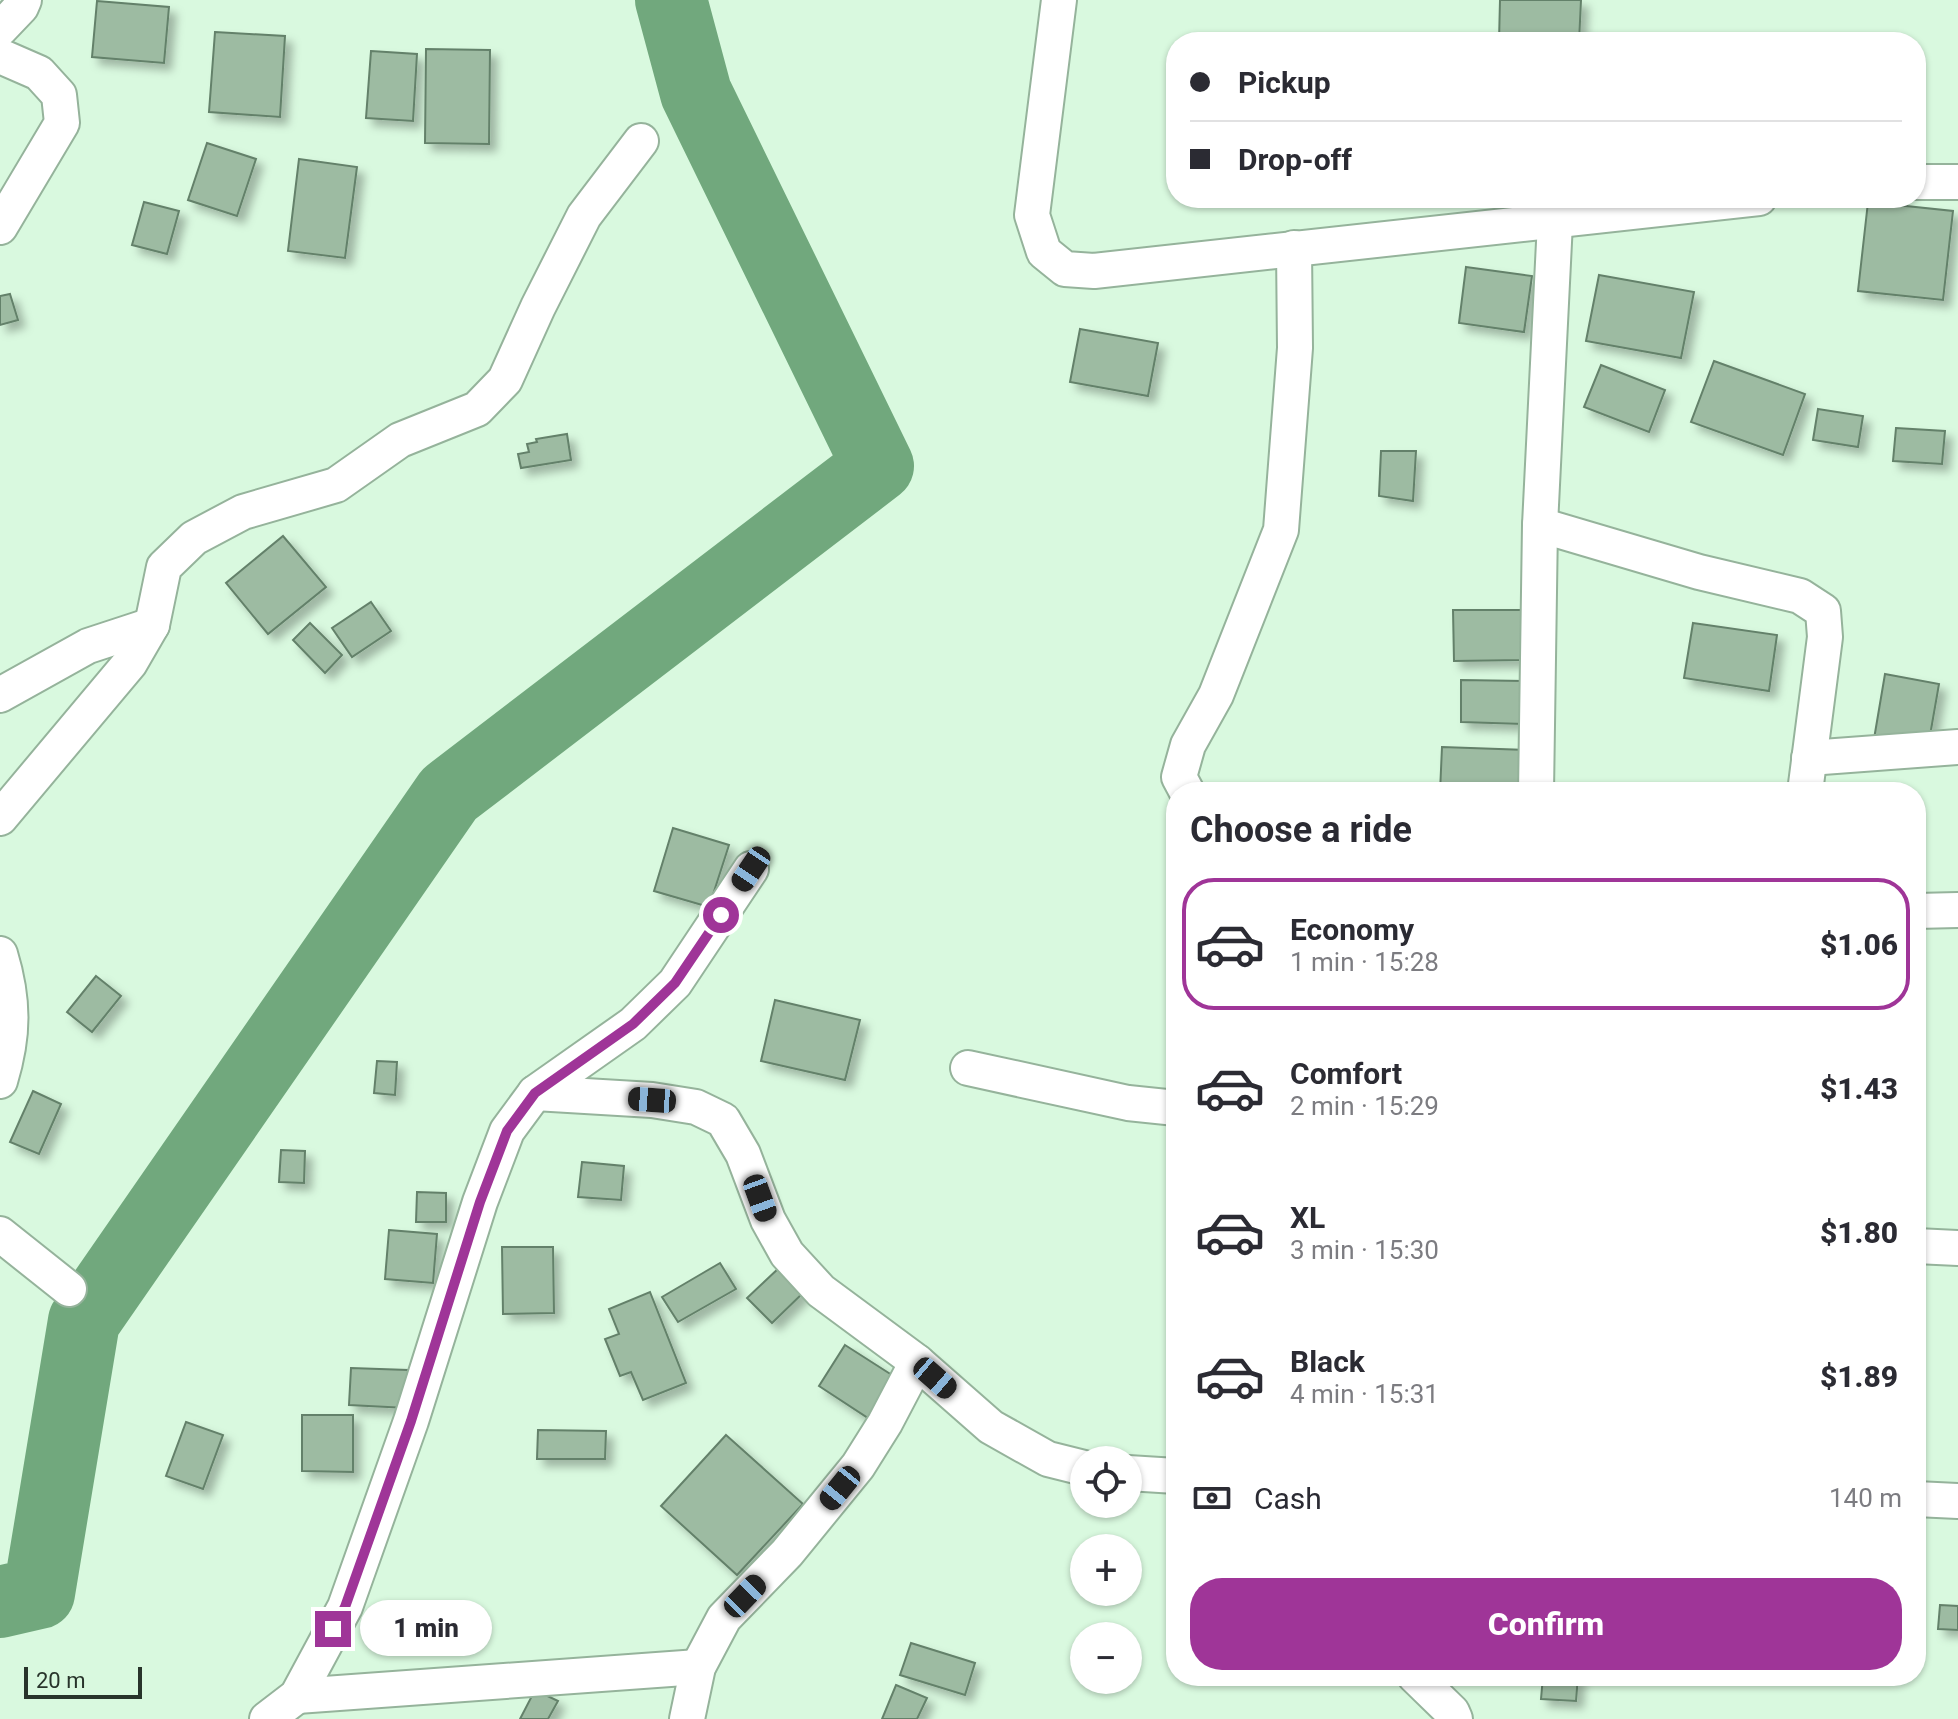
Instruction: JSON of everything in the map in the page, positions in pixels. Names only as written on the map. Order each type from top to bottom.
[{"type":"street","points":[[0,29],[24,0]]},
{"type":"street","points":[[1059,0],[1032,215],[1044,252],[1065,269],[1094,271],[1674,208]]},
{"type":"street","points":[[0,56],[39,73],[59,95],[62,123],[0,227]]},
{"type":"street","points":[[0,818],[130,663],[152,625],[164,567],[194,538],[243,512],[336,485],[400,440],[477,409],[505,380],[584,216],[641,141]]},
{"type":"street","points":[[1926,182],[1958,182]]},
{"type":"street","points":[[1536,782],[1540,525],[1555,222]]},
{"type":"street","points":[[1182,782],[1179,777],[1188,745],[1216,695],[1281,530],[1295,348],[1294,248]]},
{"type":"street","points":[[1540,525],[1699,572],[1800,596],[1823,611],[1825,637],[1806,782]]},
{"type":"street","points":[[0,695],[88,646],[152,625]]},
{"type":"street","points":[[1809,758],[1958,747]]},
{"type":"street","points":[[267,1719],[297,1696],[345,1607],[411,1421],[480,1202],[507,1131],[535,1093],[633,1024],[675,983],[751,869]]},
{"type":"street","points":[[1926,911],[1958,910]]},
{"type":"street","points":[[0,954],[10,989],[9,1051],[0,1081]]},
{"type":"street","points":[[968,1068],[1128,1103],[1166,1107]]},
{"type":"street","points":[[535,1093],[652,1100],[696,1107],[723,1120],[743,1154],[768,1220],[787,1254],[821,1291],[917,1362],[991,1427],[1048,1459],[1070,1464]]},
{"type":"street","points":[[0,1234],[69,1289]]},
{"type":"street","points":[[1926,1246],[1958,1248]]},
{"type":"street","points":[[687,1719],[698,1667],[724,1618],[787,1553],[858,1466],[917,1362]]},
{"type":"street","points":[[1142,1474],[1166,1475]]},
{"type":"street","points":[[1926,1499],[1958,1501]]},
{"type":"street","points":[[297,1696],[698,1667]]},
{"type":"street","points":[[1425,1686],[1452,1712],[1455,1719]]},
{"type":"building","points":[[1500,0],[1581,0],[1579,32],[1499,32]]},
{"type":"building","points":[[97,1],[169,7],[164,63],[92,57]]},
{"type":"building","points":[[215,32],[285,36],[280,117],[209,112]]},
{"type":"building","points":[[426,49],[490,50],[489,144],[425,143]]},
{"type":"building","points":[[371,51],[417,54],[413,121],[366,118]]},
{"type":"building","points":[[207,143],[256,159],[237,216],[188,200]]},
{"type":"building","points":[[299,159],[357,167],[345,258],[288,251]]},
{"type":"building","points":[[144,202],[179,211],[167,254],[132,245]]},
{"type":"building","points":[[1867,208],[1953,211],[1943,300],[1858,291]]},
{"type":"building","points":[[1466,267],[1532,276],[1524,332],[1459,323]]},
{"type":"building","points":[[1599,275],[1694,292],[1681,358],[1586,341]]},
{"type":"building","points":[[10,294],[18,320],[0,325],[0,296]]},
{"type":"building","points":[[1080,329],[1158,343],[1148,396],[1070,382]]},
{"type":"building","points":[[1714,361],[1805,394],[1783,455],[1691,422]]},
{"type":"building","points":[[1601,365],[1665,390],[1649,432],[1584,407]]},
{"type":"building","points":[[1818,409],[1863,416],[1858,447],[1813,440]]},
{"type":"building","points":[[1896,428],[1945,431],[1942,464],[1893,461]]},
{"type":"building","points":[[567,434],[571,460],[521,468],[518,454],[529,452],[527,444],[537,442],[536,439]]},
{"type":"building","points":[[1381,451],[1416,451],[1413,501],[1379,496]]},
{"type":"building","points":[[283,536],[326,587],[268,634],[226,583]]},
{"type":"building","points":[[371,602],[391,631],[352,657],[332,628]]},
{"type":"building","points":[[1453,610],[1522,610],[1522,660],[1454,661]]},
{"type":"building","points":[[310,623],[342,655],[325,673],[293,640]]},
{"type":"building","points":[[1693,623],[1777,635],[1769,691],[1684,678]]},
{"type":"building","points":[[1885,674],[1939,684],[1928,747],[1874,739]]},
{"type":"building","points":[[1461,680],[1524,681],[1523,724],[1461,722]]},
{"type":"building","points":[[1442,747],[1527,750],[1526,782],[1440,782]]},
{"type":"building","points":[[673,828],[729,845],[709,907],[654,891]]},
{"type":"building","points":[[96,976],[121,996],[92,1032],[67,1012]]},
{"type":"building","points":[[775,1000],[860,1020],[845,1080],[761,1061]]},
{"type":"building","points":[[377,1061],[397,1062],[395,1095],[374,1093]]},
{"type":"building","points":[[33,1091],[61,1104],[39,1154],[10,1142]]},
{"type":"building","points":[[281,1150],[305,1151],[304,1183],[279,1182]]},
{"type":"building","points":[[582,1162],[624,1166],[621,1200],[578,1197]]},
{"type":"building","points":[[417,1192],[446,1193],[446,1222],[416,1222]]},
{"type":"building","points":[[389,1230],[437,1234],[433,1283],[385,1279]]},
{"type":"building","points":[[502,1247],[553,1247],[554,1313],[503,1314]]},
{"type":"building","points":[[720,1263],[736,1289],[678,1322],[662,1297]]},
{"type":"building","points":[[780,1267],[804,1292],[772,1323],[747,1298]]},
{"type":"building","points":[[650,1292],[686,1383],[643,1400],[631,1372],[620,1376],[605,1339],[619,1334],[609,1309]]},
{"type":"building","points":[[845,1345],[895,1377],[868,1418],[819,1386]]},
{"type":"building","points":[[351,1368],[408,1370],[407,1408],[349,1405]]},
{"type":"building","points":[[302,1415],[353,1415],[353,1472],[302,1471]]},
{"type":"building","points":[[186,1422],[223,1435],[203,1489],[166,1476]]},
{"type":"building","points":[[538,1430],[606,1431],[605,1459],[537,1459]]},
{"type":"building","points":[[726,1435],[803,1504],[737,1575],[661,1506]]},
{"type":"building","points":[[1940,1605],[1958,1606],[1958,1630],[1938,1629]]},
{"type":"building","points":[[911,1643],[975,1663],[965,1695],[900,1675]]},
{"type":"building","points":[[896,1685],[927,1698],[917,1719],[882,1719]]},
{"type":"building","points":[[1542,1686],[1577,1686],[1576,1701],[1541,1699]]},
{"type":"building","points":[[535,1690],[558,1701],[548,1719],[520,1719]]},
{"type":"waterway","points":[[0,1602],[39,1593],[84,1321],[449,794],[878,466],[696,93],[671,0]]},
{"type":"route","points":[[333,1629],[345,1607],[411,1421],[480,1202],[507,1131],[535,1093],[633,1024],[675,983],[721,915]]}]
